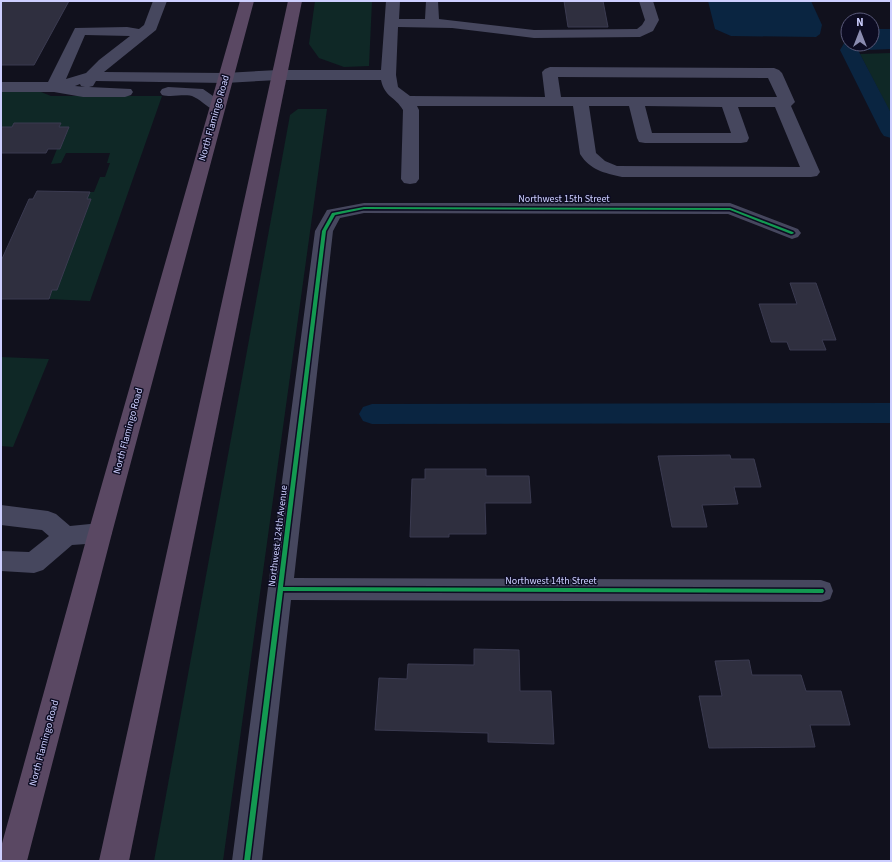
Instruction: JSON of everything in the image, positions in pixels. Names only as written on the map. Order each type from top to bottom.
[{"type":"highway","name":"North Flamingo Road","points":[[12,861],[100,533],[247,1]]},
{"type":"highway","points":[[114,861],[295,1]]},
{"type":"street","points":[[82,92],[91,76],[104,63],[151,27],[160,1]]},
{"type":"street","points":[[393,1],[390,82],[406,101],[411,110],[410,179]]},
{"type":"street","points":[[392,23],[452,24],[534,34],[640,33],[648,28],[652,20],[646,1]]},
{"type":"street","points":[[432,2],[432,23]]},
{"type":"street","points":[[54,87],[80,31],[127,31],[143,34]]},
{"type":"street","points":[[406,101],[554,102],[787,102],[774,73],[550,72],[554,102]]},
{"type":"street","points":[[54,87],[91,76],[225,78],[277,82],[390,82]]},
{"type":"street","points":[[1,87],[54,87],[82,92],[197,92],[217,106]]},
{"type":"street","points":[[580,102],[588,154],[599,166],[610,170],[622,172],[811,172],[781,102]]},
{"type":"street","points":[[636,102],[646,138],[741,138],[728,102]]},
{"type":"street","name":"Northwest 15th Street","points":[[333,214],[364,208],[730,209],[792,233]]},
{"type":"street","name":"Northwest 124th Avenue","points":[[247,861],[324,231],[333,214]]},
{"type":"street","points":[[2,516],[48,521],[66,536]]},
{"type":"street","points":[[1,561],[34,563],[66,536],[100,533]]},
{"type":"street","name":"Northwest 14th Street","points":[[281,589],[821,591]]},
{"type":"green space","points":[[315,1],[372,1],[369,66],[344,67],[319,58],[309,44]]},
{"type":"green space","points":[[891,53],[891,114],[860,54]]},
{"type":"green space","points":[[1,92],[41,92],[51,96],[162,96],[90,301],[49,299],[73,235],[78,235],[91,199],[87,199],[90,192],[94,192],[100,177],[105,177],[110,163],[107,163],[110,153],[66,153],[61,163],[51,164],[57,149],[60,149],[69,127],[59,127],[60,123],[40,123],[39,125],[33,123],[14,123],[12,127],[1,127]]},
{"type":"green space","points":[[298,109],[327,109],[223,861],[154,861],[290,115]]},
{"type":"green space","points":[[1,357],[49,359],[13,447],[1,446]]},
{"type":"water","points":[[708,1],[811,1],[822,25],[820,34],[816,37],[731,36],[715,29]]},
{"type":"water","points":[[880,29],[891,29],[891,49],[880,49]]},
{"type":"building","points":[[1,1],[69,1],[34,65],[1,65]]},
{"type":"building","points":[[564,1],[603,1],[608,27],[568,27]]},
{"type":"building","points":[[14,123],[61,123],[59,127],[69,127],[60,149],[48,149],[46,153],[1,153],[1,127],[12,127]]},
{"type":"building","points":[[37,191],[90,192],[87,199],[91,199],[57,290],[52,290],[49,299],[1,299],[1,261],[29,199],[33,199]]},
{"type":"building","points":[[790,283],[816,283],[836,340],[822,340],[826,350],[790,350],[787,342],[771,342],[759,304],[797,304]]},
{"type":"building","points":[[730,455],[731,459],[754,459],[761,487],[734,487],[738,504],[702,505],[707,527],[672,527],[658,456]]},
{"type":"building","points":[[425,469],[486,469],[486,476],[529,476],[531,503],[485,503],[486,534],[449,534],[449,537],[410,537],[412,479],[425,479]]},
{"type":"building","points":[[474,649],[519,650],[520,691],[551,691],[554,744],[488,742],[488,733],[375,730],[379,678],[407,679],[408,664],[474,665]]},
{"type":"building","points":[[749,660],[752,675],[801,675],[806,691],[841,691],[850,725],[810,725],[815,747],[709,748],[699,696],[722,696],[715,661]]},
{"type":"waterway","points":[[850,52],[891,132]]},
{"type":"waterway","points":[[372,414],[891,413]]},
{"type":"cycle path","points":[[247,861],[324,231],[333,214],[364,208],[730,209],[792,233]]},
{"type":"cycle path","points":[[281,589],[821,591]]}]
